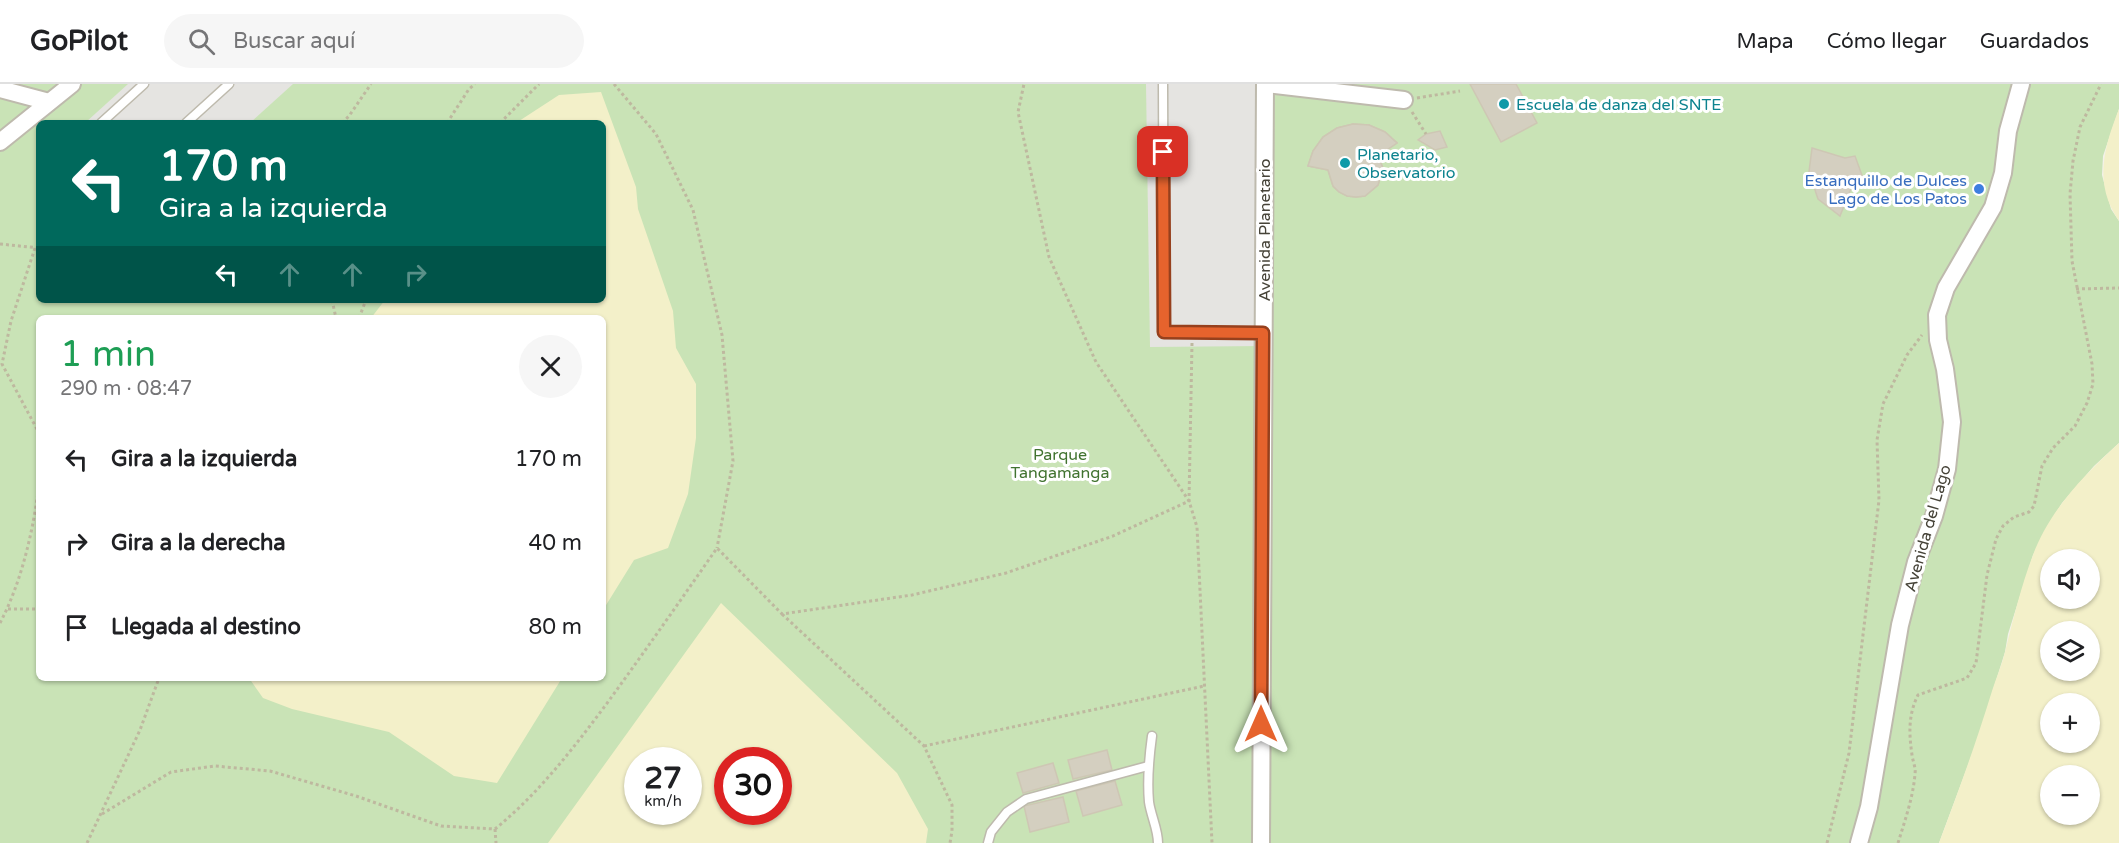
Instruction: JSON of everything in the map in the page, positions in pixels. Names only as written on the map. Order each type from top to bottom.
[{"type":"street","points":[[0,142],[72,84]]},
{"type":"street","points":[[1265,84],[1404,100]]},
{"type":"street","name":"Avenida Planetario","points":[[1261,843],[1265,84]]},
{"type":"street","name":"Avenida del Lago","points":[[1859,843],[1869,807],[1900,625],[1916,562],[1934,516],[1947,469],[1952,422],[1946,369],[1938,340],[1937,315],[1946,288],[1993,207],[2003,173],[2007,131],[2021,84]]},
{"type":"street","points":[[0,89],[49,102]]},
{"type":"lane","points":[[104,120],[144,84]]},
{"type":"lane","points":[[189,120],[229,84]]},
{"type":"lane","points":[[1163,84],[1164,332],[1263,333]]},
{"type":"lane","points":[[1152,736],[1148,766],[1149,803],[1158,843]]},
{"type":"lane","points":[[988,843],[991,832],[1007,812],[1026,799],[1148,766]]},
{"type":"path","points":[[345,120],[371,84]]},
{"type":"path","points":[[449,120],[469,89],[475,84]]},
{"type":"path","points":[[503,120],[539,84]]},
{"type":"path","points":[[102,814],[171,772],[215,766],[270,771],[356,796],[441,826],[495,829],[508,819],[562,763],[624,681],[717,548],[733,461],[722,335],[693,210],[656,134],[614,84]]},
{"type":"path","points":[[1024,84],[1018,112],[1049,257],[1096,362],[1189,501],[1197,527],[1212,843]]},
{"type":"path","points":[[1898,843],[1912,796],[1916,771],[1909,723],[1914,702],[1918,695],[1967,678],[1972,672],[1976,663],[1987,575],[1996,539],[2003,526],[2014,517],[2029,512],[2034,506],[2042,466],[2053,448],[2075,426],[2090,393],[2092,364],[2072,261],[2070,194],[2073,161],[2080,127],[2101,84]]},
{"type":"path","points":[[1426,134],[1404,100],[1460,91]]},
{"type":"path","points":[[0,244],[36,248]]},
{"type":"path","points":[[36,251],[11,321],[2,364],[36,427]]},
{"type":"path","points":[[2076,289],[2119,288]]},
{"type":"path","points":[[1827,843],[1849,753],[1879,500],[1877,440],[1882,404],[1907,355],[1937,315]]},
{"type":"path","points":[[1189,501],[1192,332]]},
{"type":"path","points":[[782,614],[912,595],[1006,573],[1113,536],[1189,501]]},
{"type":"path","points":[[0,623],[7,609],[33,527],[36,506]]},
{"type":"path","points":[[717,548],[782,614],[924,746],[952,805],[950,843]]},
{"type":"path","points":[[7,609],[36,609]]},
{"type":"path","points":[[87,843],[140,730],[158,681]]},
{"type":"path","points":[[924,746],[1204,686]]},
{"type":"path","points":[[495,829],[496,843]]},
{"type":"green space","name":"Parque Tangamanga","points":[[0,84],[2119,84],[2119,109],[2103,156],[2102,175],[2111,209],[2119,221],[2119,443],[2094,466],[2062,503],[2033,555],[1977,741],[1939,843],[0,843]]},
{"type":"sand","points":[[601,92],[636,187],[638,209],[673,311],[676,348],[696,384],[696,438],[688,494],[668,548],[634,560],[606,605],[606,315],[373,315],[383,303],[606,303],[606,120],[521,120],[559,95]]},
{"type":"sand","points":[[2119,109],[2119,221],[2106,193],[2104,165],[2109,137]]},
{"type":"sand","points":[[2119,443],[2119,843],[1939,843],[2002,662],[2033,555],[2048,523],[2081,481]]},
{"type":"sand","points":[[721,603],[897,773],[928,829],[926,843],[548,843]]},
{"type":"sand","points":[[251,681],[560,681],[497,783],[454,776],[389,732],[292,709],[263,698]]},
{"type":"shaded area","points":[[128,84],[293,84],[253,120],[88,120]]},
{"type":"shaded area","points":[[1146,84],[1265,84],[1263,346],[1150,347]]},
{"type":"building","name":"Escuela de danza del SNTE","points":[[1470,84],[1516,84],[1537,123],[1501,142]]},
{"type":"building","name":"Planetario, Observatorio","points":[[1353,124],[1369,125],[1385,132],[1397,143],[1378,156],[1383,168],[1378,185],[1365,196],[1356,197],[1339,192],[1333,186],[1328,170],[1308,166],[1313,151],[1323,137],[1337,128]]},
{"type":"building","name":"Planetario, Observatorio","points":[[1353,124],[1369,125],[1385,132],[1397,143],[1378,156],[1383,168],[1378,185],[1365,196],[1356,197],[1339,192],[1333,186],[1328,170],[1308,166],[1313,151],[1323,137],[1337,128]]},
{"type":"building","points":[[1440,131],[1447,147],[1435,150],[1418,140],[1426,134]]},
{"type":"building","points":[[1812,148],[1845,158],[1855,156],[1863,178],[1854,181],[1840,216],[1818,199],[1809,172]]},
{"type":"building","points":[[1107,750],[1112,770],[1073,779],[1068,760]]},
{"type":"building","points":[[1053,763],[1059,783],[1023,793],[1017,773]]},
{"type":"building","points":[[1115,781],[1122,805],[1083,816],[1076,791]]},
{"type":"building","points":[[1063,797],[1069,822],[1030,832],[1024,806]]},
{"type":"place","name":"Escuela de danza del SNTE","points":[[1504,104]]},
{"type":"place","name":"Planetario, Observatorio","points":[[1345,163]]},
{"type":"place","name":"Estanquillo de Dulces Lago de Los Patos","points":[[1979,189]]},
{"type":"route","points":[[1163,152],[1164,332],[1263,333],[1261,724]]}]
